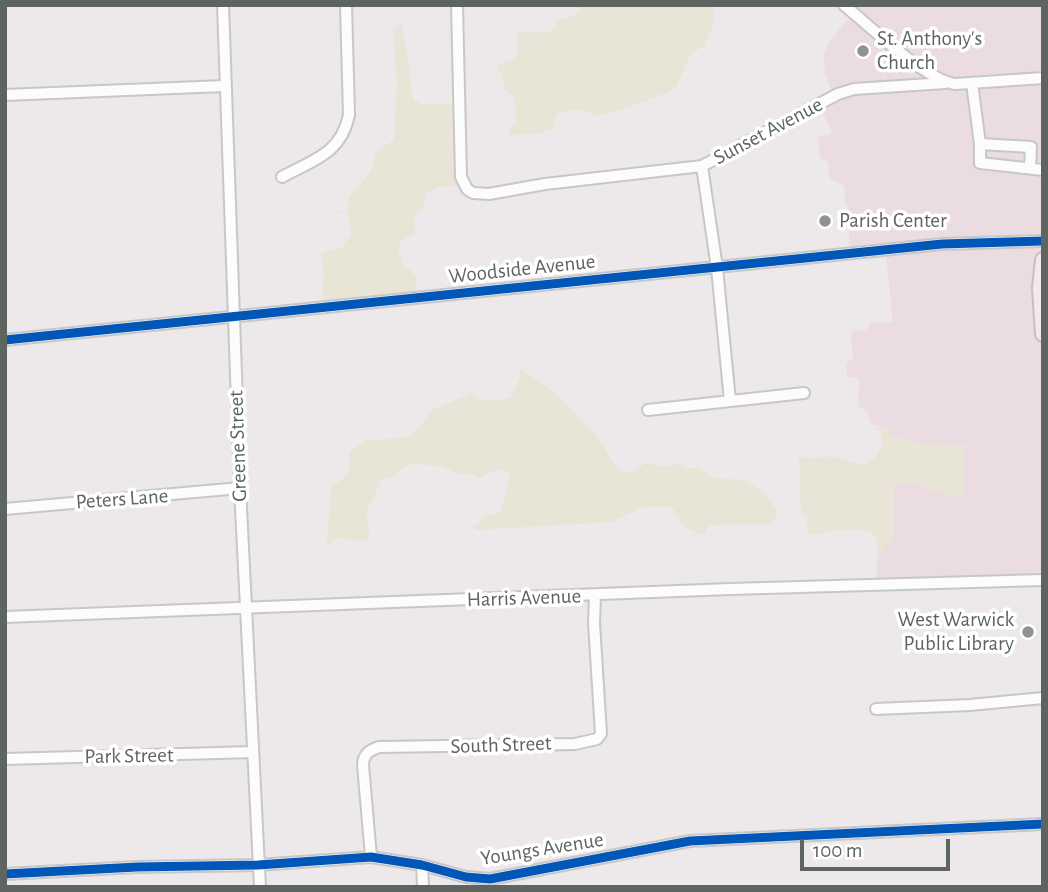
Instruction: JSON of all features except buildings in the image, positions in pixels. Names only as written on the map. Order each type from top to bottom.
[{"type":"main road","points":[[1043,260],[1040,288],[1043,334]]},
{"type":"street","name":"Greene Street","points":[[223,5],[240,488],[260,887]]},
{"type":"street","points":[[282,177],[325,156],[339,141],[347,126],[346,5]]},
{"type":"street","name":"Sunset Avenue","points":[[457,5],[461,177],[467,189],[473,193],[489,194],[545,184],[702,166],[838,94],[854,89],[1043,78]]},
{"type":"street","points":[[844,5],[924,70],[945,83]]},
{"type":"street","points":[[972,83],[980,163],[1043,170]]},
{"type":"street","points":[[5,95],[224,86]]},
{"type":"street","points":[[980,144],[1031,147],[1030,168]]},
{"type":"street","points":[[702,166],[717,268],[730,401]]},
{"type":"street","name":"Woodside Avenue","points":[[5,340],[942,244],[1043,241]]},
{"type":"street","points":[[648,410],[804,393]]},
{"type":"street","name":"Peters Lane","points":[[5,509],[240,488]]},
{"type":"street","name":"Harris Avenue","points":[[5,617],[730,589],[1043,580]]},
{"type":"street","name":"South Street","points":[[371,857],[363,760],[371,749],[575,744],[597,740],[601,734],[594,623],[595,595]]},
{"type":"street","points":[[876,709],[956,706],[1043,698]]},
{"type":"street","name":"Park Street","points":[[5,759],[253,752]]},
{"type":"street","name":"Youngs Avenue","points":[[5,874],[137,867],[258,865],[371,857],[422,865],[466,877],[490,879],[690,841],[1043,824]]},
{"type":"street","points":[[422,865],[423,887]]},
{"type":"shaded area","points":[[582,5],[713,5],[714,22],[705,40],[706,44],[690,55],[675,89],[596,116],[581,110],[566,111],[556,115],[553,129],[537,134],[509,135],[509,130],[516,122],[516,103],[504,90],[497,65],[515,58],[518,53],[517,32],[547,33],[555,28],[558,20],[572,16]]},
{"type":"shaded area","points":[[846,5],[1043,5],[1043,580],[877,584],[877,557],[894,535],[894,485],[913,483],[963,499],[964,449],[967,446],[937,447],[889,436],[887,427],[871,424],[867,410],[858,406],[859,381],[847,376],[846,363],[854,357],[852,331],[866,330],[871,322],[893,323],[886,254],[850,251],[844,186],[830,178],[828,162],[820,158],[818,137],[832,131],[819,107],[833,95],[825,74],[824,53],[830,40],[835,38],[836,33],[853,14]]},
{"type":"shaded area","points":[[402,23],[414,100],[421,104],[459,104],[464,186],[439,187],[426,193],[423,209],[415,219],[416,233],[402,240],[398,249],[403,264],[416,276],[416,296],[322,306],[324,275],[321,253],[342,248],[351,234],[348,212],[282,212],[347,211],[349,198],[371,171],[376,152],[394,140],[397,81],[393,30]]},
{"type":"shaded area","points":[[519,368],[556,393],[595,433],[615,465],[623,472],[633,471],[646,462],[662,466],[678,463],[686,468],[698,468],[713,478],[742,480],[765,493],[778,512],[773,524],[711,525],[704,535],[684,527],[672,507],[644,507],[611,522],[476,530],[472,526],[480,523],[485,514],[496,515],[501,511],[510,476],[506,471],[497,469],[479,478],[472,474],[455,473],[443,466],[414,464],[381,480],[366,511],[370,538],[364,541],[337,538],[327,545],[331,485],[347,473],[349,453],[365,441],[408,437],[419,428],[432,410],[472,393],[479,400],[502,400],[511,397],[520,378]]},
{"type":"shaded area","points":[[878,427],[887,427],[890,436],[937,446],[967,445],[964,449],[963,500],[913,483],[894,485],[894,535],[877,557],[877,539],[870,531],[839,529],[819,535],[807,532],[807,517],[801,511],[799,456],[835,457],[863,465],[878,454],[882,445]]},
{"type":"cycle path","points":[[5,340],[942,244],[1043,241]]},
{"type":"cycle path","points":[[5,874],[137,867],[258,865],[371,857],[422,865],[466,877],[490,879],[690,841],[1043,824]]},
{"type":"place","name":"St. Anthony's Church","points":[[863,51]]},
{"type":"place","name":"Parish Center","points":[[825,221]]},
{"type":"place","name":"West Warwick Public Library","points":[[1028,632]]}]
